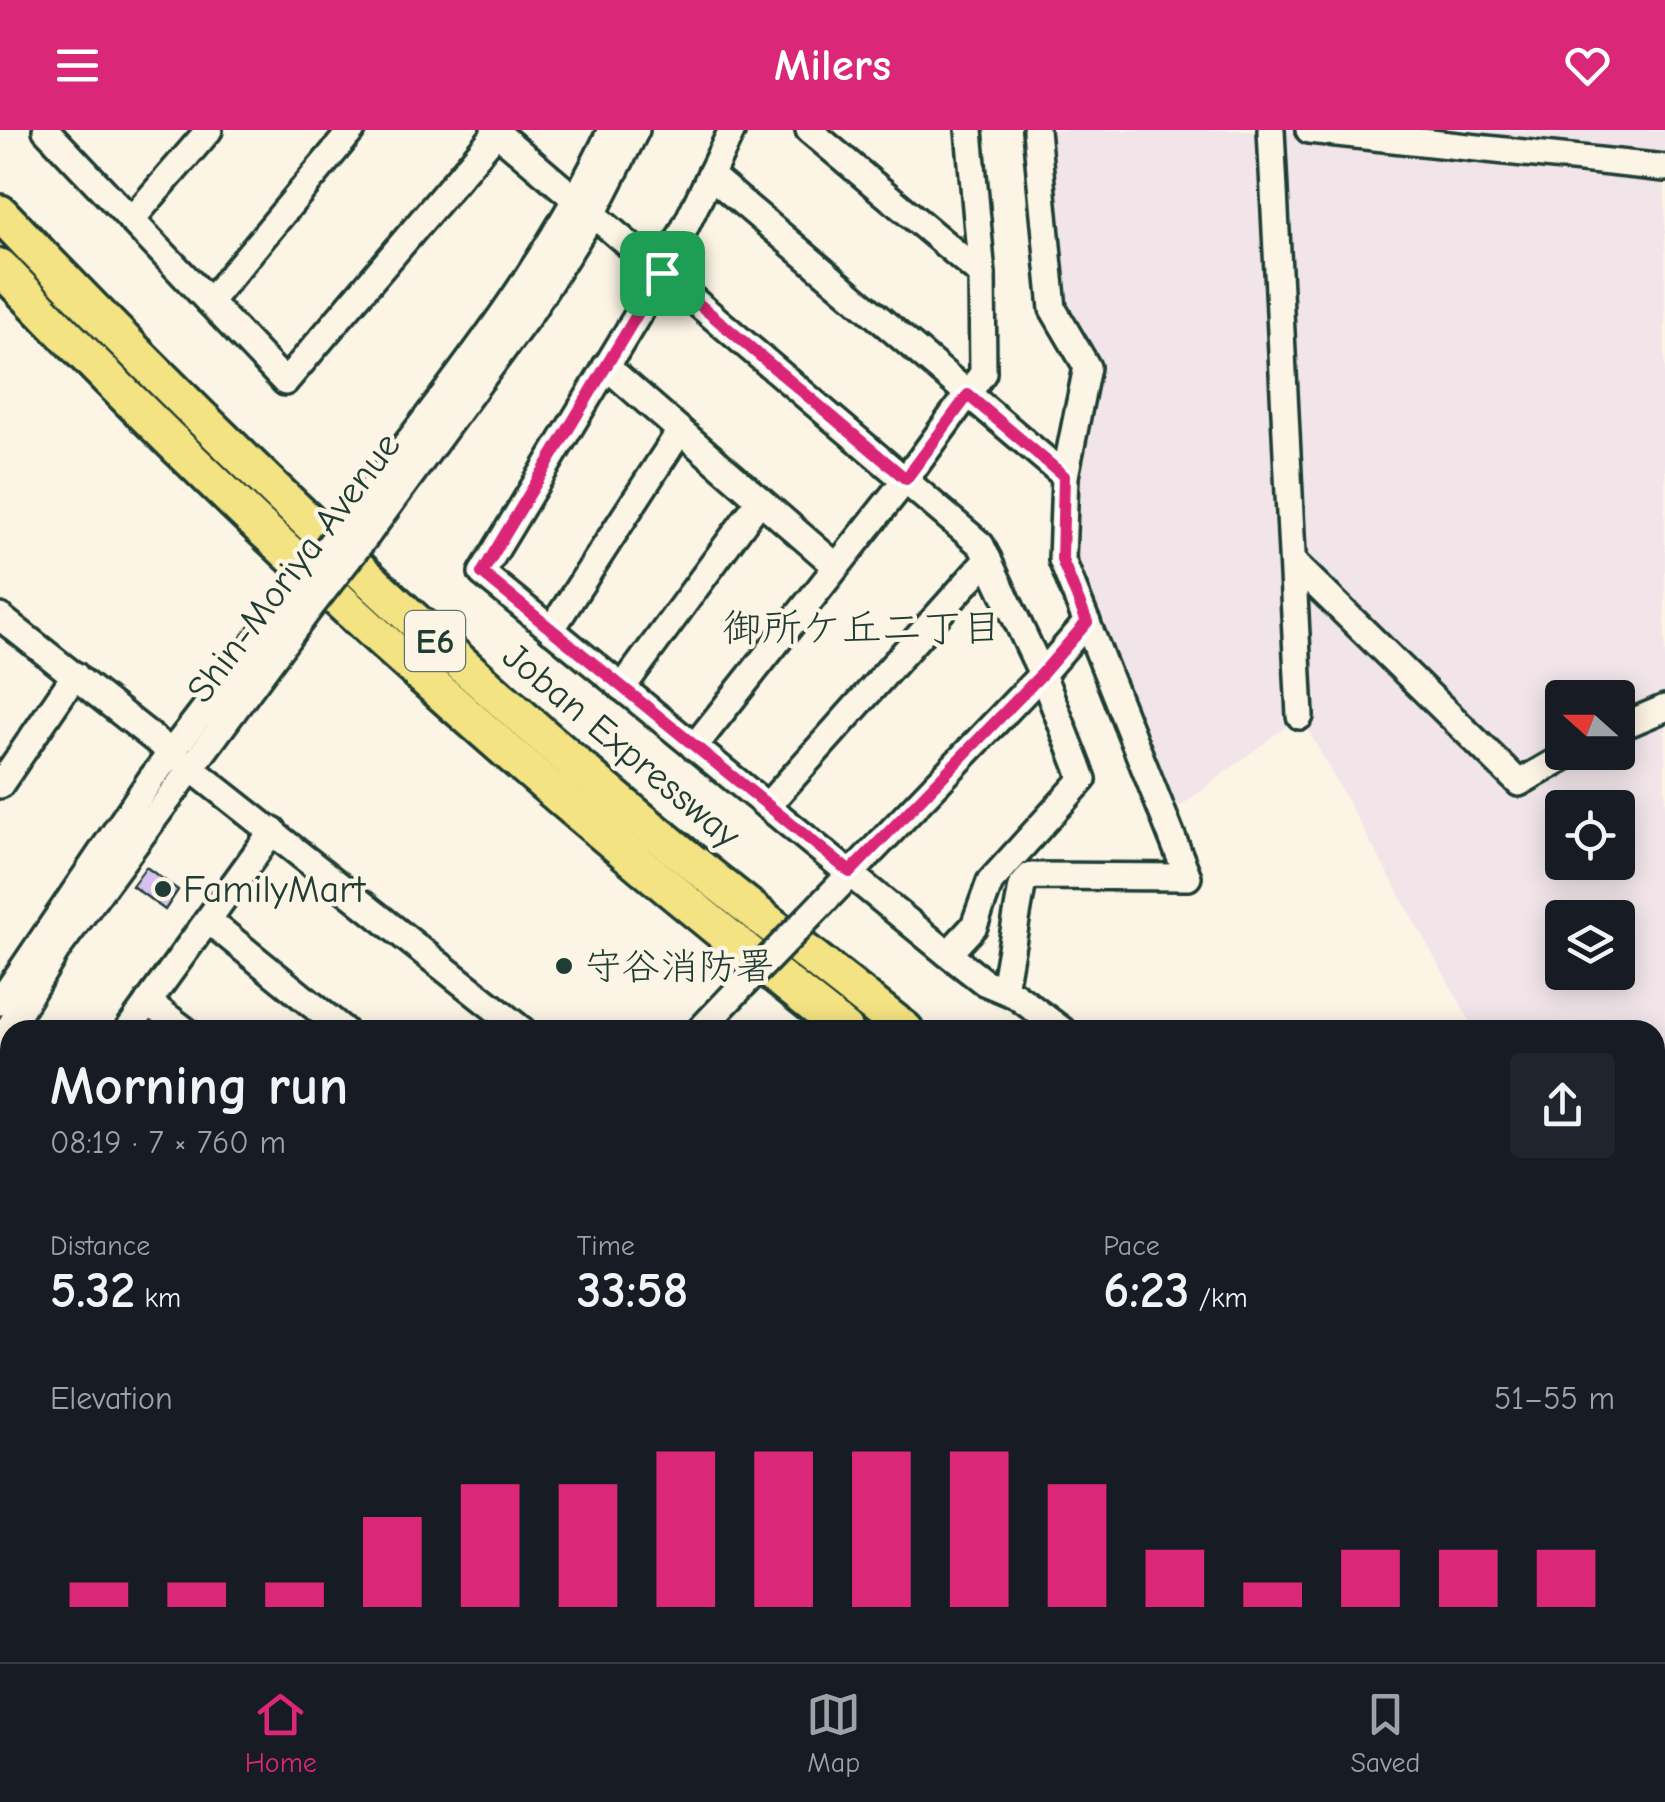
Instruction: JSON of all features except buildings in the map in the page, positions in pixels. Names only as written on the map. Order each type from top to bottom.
[{"type":"highway","name":"Joban Expressway","points":[[0,213],[253,472],[413,621],[606,791],[892,1020]]},
{"type":"highway","name":"Joban Expressway","points":[[0,267],[232,503],[405,664],[581,816],[833,1020]]},
{"type":"highway","points":[[0,300],[68,366],[232,503]]},
{"type":"street","points":[[131,220],[209,130]]},
{"type":"street","points":[[209,302],[352,130]]},
{"type":"street","name":"Shin-Moriya Avenue","points":[[585,207],[612,130]]},
{"type":"street","name":"Shin-Moriya Avenue","points":[[0,1002],[358,526],[530,313],[585,207],[636,130]]},
{"type":"street","points":[[732,130],[662,273],[482,573],[948,954],[984,982],[1004,989],[1048,1020]]},
{"type":"street","points":[[809,130],[839,140],[982,275]]},
{"type":"street","points":[[694,746],[906,479],[983,374],[982,275],[969,130]]},
{"type":"street","points":[[1004,989],[1022,886],[1030,876],[1188,876],[1062,560],[1064,476],[1086,366],[1053,309],[1036,130]]},
{"type":"street","points":[[1271,130],[1300,716]]},
{"type":"street","points":[[1309,130],[1665,168]]},
{"type":"street","points":[[49,131],[284,382],[496,131],[981,545],[1042,674],[1083,780],[990,882],[974,926],[948,954]]},
{"type":"street","points":[[710,175],[1064,476]]},
{"type":"street","points":[[606,366],[836,566]]},
{"type":"street","points":[[552,630],[680,430]]},
{"type":"street","points":[[622,688],[760,500]]},
{"type":"street","points":[[767,806],[988,559]]},
{"type":"street","points":[[1294,563],[1520,782],[1545,768]]},
{"type":"street","points":[[1,619],[510,1020]]},
{"type":"street","points":[[710,1020],[1042,674],[1087,622]]},
{"type":"street","points":[[0,785],[75,675]]},
{"type":"street","points":[[1635,721],[1665,708]]},
{"type":"street","name":"Shin-Moriya Avenue","points":[[13,1020],[181,758]]},
{"type":"street","points":[[135,1020],[272,830]]},
{"type":"street","points":[[208,920],[332,1020]]},
{"type":"street","points":[[148,1002],[171,1020]]},
{"type":"shaded area","points":[[1036,130],[1665,130],[1665,1020],[1469,1020],[1300,716],[1165,818],[1069,572],[1087,356],[1047,312]]},
{"type":"place","name":"FamilyMart","points":[[163,889]]},
{"type":"place","name":"守谷消防署","points":[[564,966]]},
{"type":"district","name":"御所ケ丘二丁目","points":[[862,627]]},
{"type":"route","points":[[662,273],[906,479],[968,395],[1064,476],[1062,560],[1087,622],[1042,674],[850,872],[482,573],[662,273]]}]
